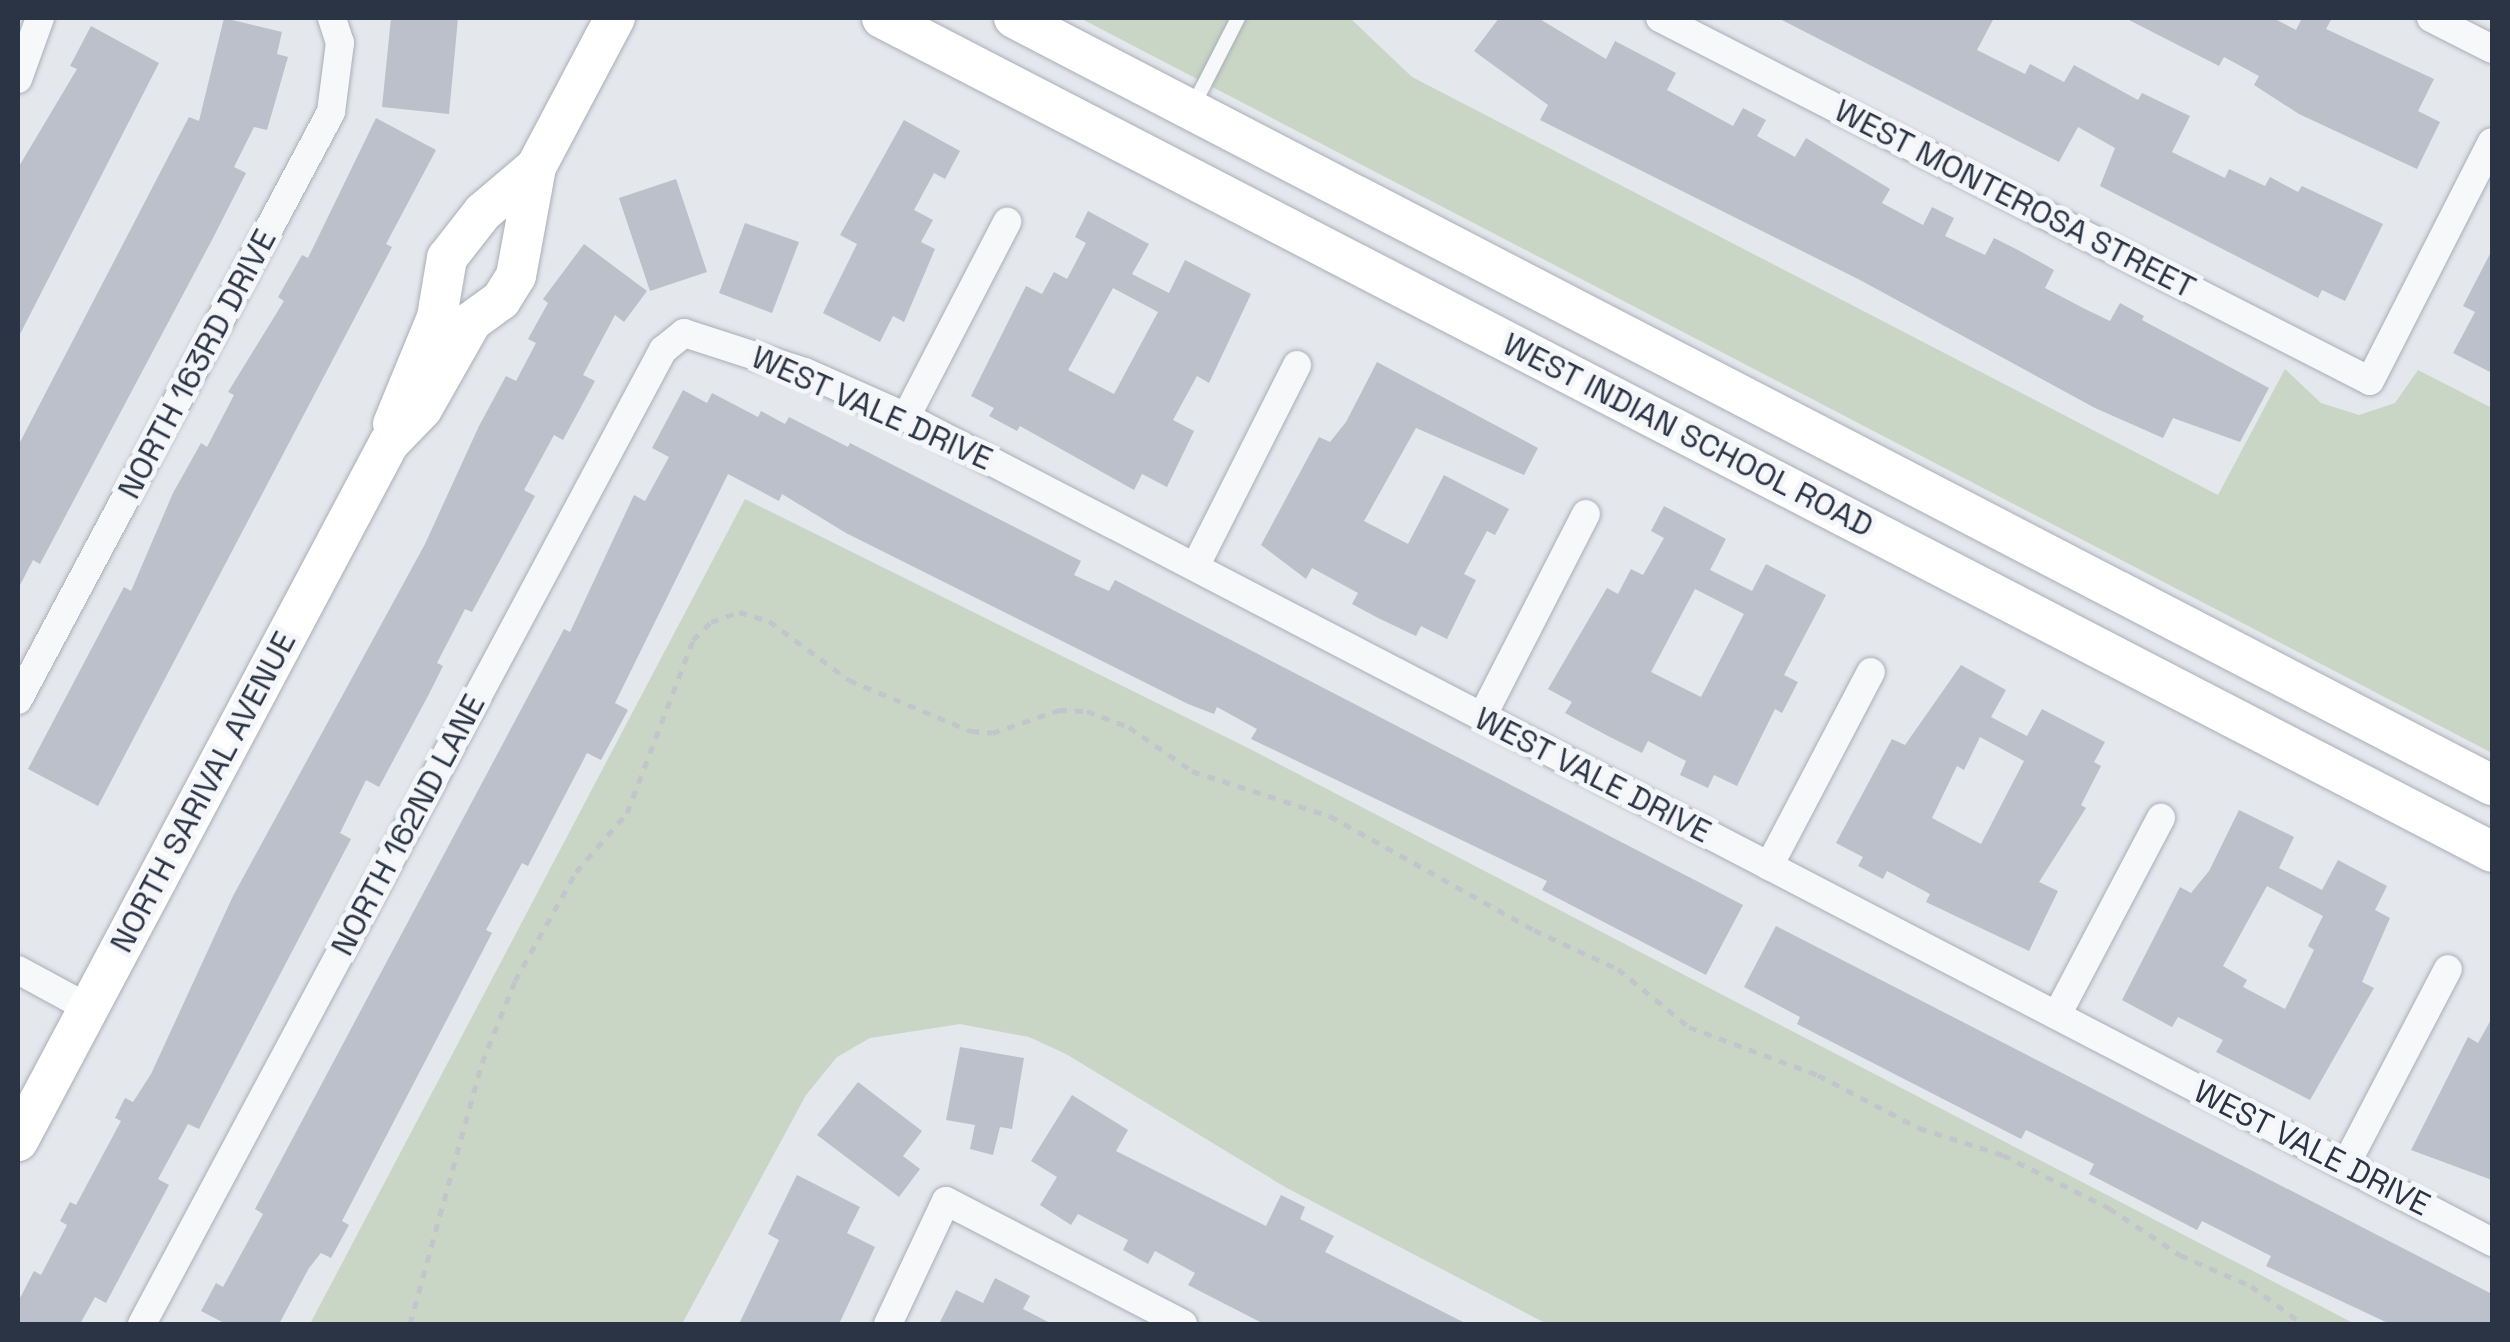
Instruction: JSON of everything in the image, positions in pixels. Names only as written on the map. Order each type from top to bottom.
[{"type":"main road","name":"NORTH SARIVAL AVENUE","points":[[458,316],[454,246],[527,175],[615,18]]},
{"type":"main road","name":"WEST INDIAN SCHOOL ROAD","points":[[882,18],[2492,852]]},
{"type":"main road","name":"WEST INDIAN SCHOOL ROAD","points":[[1014,18],[2492,784]]},
{"type":"main road","name":"NORTH SARIVAL AVENUE","points":[[18,1141],[389,443],[397,402],[458,316],[501,300],[516,276],[527,175]]},
{"type":"street","points":[[18,79],[40,18]]},
{"type":"street","name":"NORTH 163RD DRIVE","points":[[18,700],[330,112],[340,43],[332,18]]},
{"type":"street","name":"WEST MONTEROSA STREET","points":[[1660,18],[2370,381],[2492,142]]},
{"type":"street","points":[[2431,18],[2492,49]]},
{"type":"street","points":[[906,417],[1007,222]]},
{"type":"street","name":"WEST VALE DRIVE","points":[[684,333],[805,372],[906,417],[2492,1242]]},
{"type":"street","name":"NORTH 162ND LANE","points":[[142,1324],[663,350],[684,333]]},
{"type":"street","points":[[1196,566],[1298,365]]},
{"type":"street","points":[[1482,717],[1586,514]]},
{"type":"street","points":[[1769,866],[1871,672]]},
{"type":"street","points":[[2057,1016],[2162,818]]},
{"type":"street","points":[[2345,1166],[2448,968]]},
{"type":"street","points":[[18,970],[88,1008]]},
{"type":"street","points":[[888,1324],[946,1201],[1183,1324]]},
{"type":"lane","points":[[1191,110],[1238,18]]},
{"type":"path","points":[[410,1324],[482,1063],[510,993],[576,872],[627,812],[688,648],[711,622],[740,612],[769,621],[848,680],[971,731],[992,733],[1059,710],[1087,711],[1120,722],[1192,771],[1330,816],[1534,930],[1618,969],[1690,1027],[1818,1076],[1919,1128],[2003,1155],[2109,1208],[2180,1254],[2251,1286],[2304,1324]]},
{"type":"green space","points":[[1080,18],[1350,18],[1412,77],[2218,495],[2285,369],[2321,403],[2359,415],[2395,403],[2418,370],[2492,408],[2492,753]]},
{"type":"green space","points":[[745,499],[1252,750],[2355,1324],[1547,1324],[1285,1187],[1066,1054],[1029,1037],[960,1024],[870,1038],[837,1057],[806,1095],[682,1324],[310,1324]]},
{"type":"building","points":[[224,18],[282,32],[277,54],[288,57],[267,130],[254,127],[234,167],[246,173],[213,238],[40,564],[33,560],[18,589],[18,446],[189,117],[199,121]]},
{"type":"building","points":[[391,18],[458,18],[449,114],[382,107]]},
{"type":"building","points":[[1499,18],[1538,18],[1606,59],[1615,41],[1676,73],[1667,90],[1733,126],[1743,108],[1766,120],[1757,136],[1795,157],[1806,138],[1890,189],[1882,203],[1923,225],[1932,207],[1954,218],[1945,236],[1985,255],[1994,238],[2054,270],[2045,288],[2110,321],[2120,303],[2144,316],[2142,320],[2269,388],[2240,442],[2173,418],[2163,438],[2095,408],[1860,280],[1540,120],[1548,105],[1474,51]]},
{"type":"building","points":[[1778,18],[1994,18],[1977,50],[2025,74],[2030,64],[2064,82],[2074,65],[2138,100],[2142,93],[2190,116],[2172,152],[2225,178],[2229,169],[2265,186],[2270,177],[2298,192],[2302,186],[2383,224],[2345,301],[2322,290],[2318,298],[2100,186],[2115,148],[2078,127],[2059,162]]},
{"type":"building","points":[[2125,18],[2273,18],[2296,30],[2302,18],[2332,18],[2326,29],[2434,79],[2418,111],[2440,122],[2417,169],[2299,114],[2254,85],[2259,76],[2224,57],[2219,66]]},
{"type":"building","points":[[91,26],[159,63],[18,338],[18,168],[77,69],[70,66]]},
{"type":"building","points":[[376,118],[436,150],[386,244],[392,247],[98,806],[28,769],[124,587],[131,591],[173,493],[201,443],[207,447],[234,395],[228,392],[284,301],[278,297],[302,255],[308,258]]},
{"type":"building","points":[[904,120],[960,151],[945,179],[934,173],[914,210],[933,220],[921,242],[935,249],[904,322],[893,316],[880,342],[823,313],[857,244],[840,235]]},
{"type":"building","points":[[676,179],[707,272],[650,291],[619,198]]},
{"type":"building","points":[[1088,211],[1149,244],[1132,274],[1169,293],[1185,260],[1251,294],[1209,383],[1197,376],[1173,420],[1194,431],[1167,487],[1142,474],[1134,490],[1020,426],[1017,431],[989,416],[994,408],[971,396],[1026,286],[1042,294],[1054,272],[1067,279],[1086,243],[1075,237]],"holes":[[[1113,288],[1158,312],[1114,394],[1068,370]]]},
{"type":"building","points":[[745,223],[799,242],[772,313],[719,293]]},
{"type":"building","points":[[584,244],[647,291],[624,322],[615,315],[583,375],[595,381],[563,440],[554,435],[524,490],[535,496],[472,612],[465,609],[437,663],[443,666],[429,694],[379,787],[366,780],[340,833],[351,839],[199,1129],[188,1124],[158,1179],[169,1185],[106,1303],[95,1297],[80,1324],[18,1324],[18,1302],[34,1271],[41,1275],[67,1225],[60,1221],[70,1202],[76,1205],[121,1121],[115,1118],[125,1098],[133,1102],[151,1074],[233,896],[425,544],[479,426],[506,376],[516,381],[536,343],[528,339],[548,303],[543,299]]},
{"type":"building","points":[[2492,250],[2492,373],[2453,353],[2475,312],[2463,306]]},
{"type":"building","points":[[1377,362],[1538,448],[1524,475],[1416,428],[1364,521],[1408,544],[1444,475],[1509,509],[1495,535],[1487,531],[1464,574],[1476,580],[1447,639],[1421,626],[1416,636],[1378,618],[1352,604],[1358,593],[1312,568],[1306,579],[1261,545],[1319,437],[1330,442],[1346,422]]},
{"type":"building","points":[[683,390],[707,403],[712,393],[758,417],[761,411],[785,424],[789,417],[848,447],[850,443],[1081,561],[1074,575],[1109,591],[1115,580],[1743,905],[1706,975],[1542,890],[1547,881],[1251,739],[1257,729],[1217,707],[1214,714],[1188,704],[846,533],[782,494],[779,501],[728,474],[615,703],[628,710],[601,760],[587,753],[528,866],[522,863],[486,930],[492,933],[342,1221],[349,1225],[331,1258],[321,1253],[309,1268],[279,1324],[226,1324],[201,1311],[216,1283],[223,1287],[263,1214],[255,1209],[564,629],[570,632],[634,495],[645,501],[669,457],[652,448]]},
{"type":"building","points":[[1664,506],[1726,539],[1710,570],[1752,591],[1766,564],[1826,595],[1784,675],[1798,682],[1782,713],[1775,709],[1737,786],[1714,775],[1708,788],[1680,775],[1686,761],[1648,741],[1642,753],[1608,736],[1565,713],[1572,702],[1548,689],[1607,588],[1618,594],[1631,569],[1643,575],[1664,538],[1651,531]],"holes":[[[1695,589],[1744,614],[1701,697],[1651,672]]]},
{"type":"building","points":[[1961,665],[2006,690],[1991,717],[2027,736],[2042,709],[2105,742],[2094,762],[2101,766],[2081,805],[2086,808],[2039,882],[2058,891],[2029,951],[1926,902],[1930,894],[1887,871],[1883,879],[1858,866],[1863,857],[1836,843],[1892,739],[1905,745]],"holes":[[[1980,737],[2024,761],[1981,844],[1932,818],[1957,766],[1964,770]]]},
{"type":"building","points":[[2239,810],[2294,837],[2279,868],[2322,890],[2338,860],[2387,886],[2375,910],[2390,918],[2362,982],[2374,988],[2310,1100],[2216,1052],[2223,1040],[2178,1017],[2172,1027],[2122,1000],[2180,887],[2191,893],[2209,871]],"holes":[[[2267,886],[2323,916],[2308,946],[2314,950],[2285,1009],[2243,987],[2247,980],[2223,966]]]},
{"type":"building","points":[[1776,926],[2492,1294],[2492,1324],[2390,1324],[2266,1266],[2271,1256],[2202,1221],[2197,1230],[2089,1174],[2094,1164],[2026,1130],[2021,1139],[1797,1024],[1800,1017],[1744,987]]},
{"type":"building","points":[[2492,1018],[2492,1180],[2411,1150],[2468,1037],[2478,1043]]},
{"type":"building","points":[[960,1047],[1024,1058],[1012,1129],[1000,1127],[993,1155],[970,1149],[975,1125],[946,1120]]},
{"type":"building","points":[[858,1082],[922,1131],[903,1156],[920,1169],[899,1197],[817,1135]]},
{"type":"building","points":[[1072,1095],[1128,1130],[1116,1151],[1266,1226],[1281,1195],[1305,1207],[1300,1219],[1334,1236],[1325,1252],[1467,1324],[1264,1324],[1188,1285],[1195,1273],[1155,1251],[1148,1264],[1123,1250],[1128,1240],[1078,1214],[1071,1225],[1040,1205],[1057,1177],[1031,1161]]},
{"type":"building","points":[[797,1175],[860,1207],[847,1233],[875,1247],[839,1324],[739,1324],[779,1240],[768,1234]]},
{"type":"building","points":[[995,1278],[1030,1296],[1023,1309],[1052,1324],[939,1324],[956,1290],[983,1303]]}]
